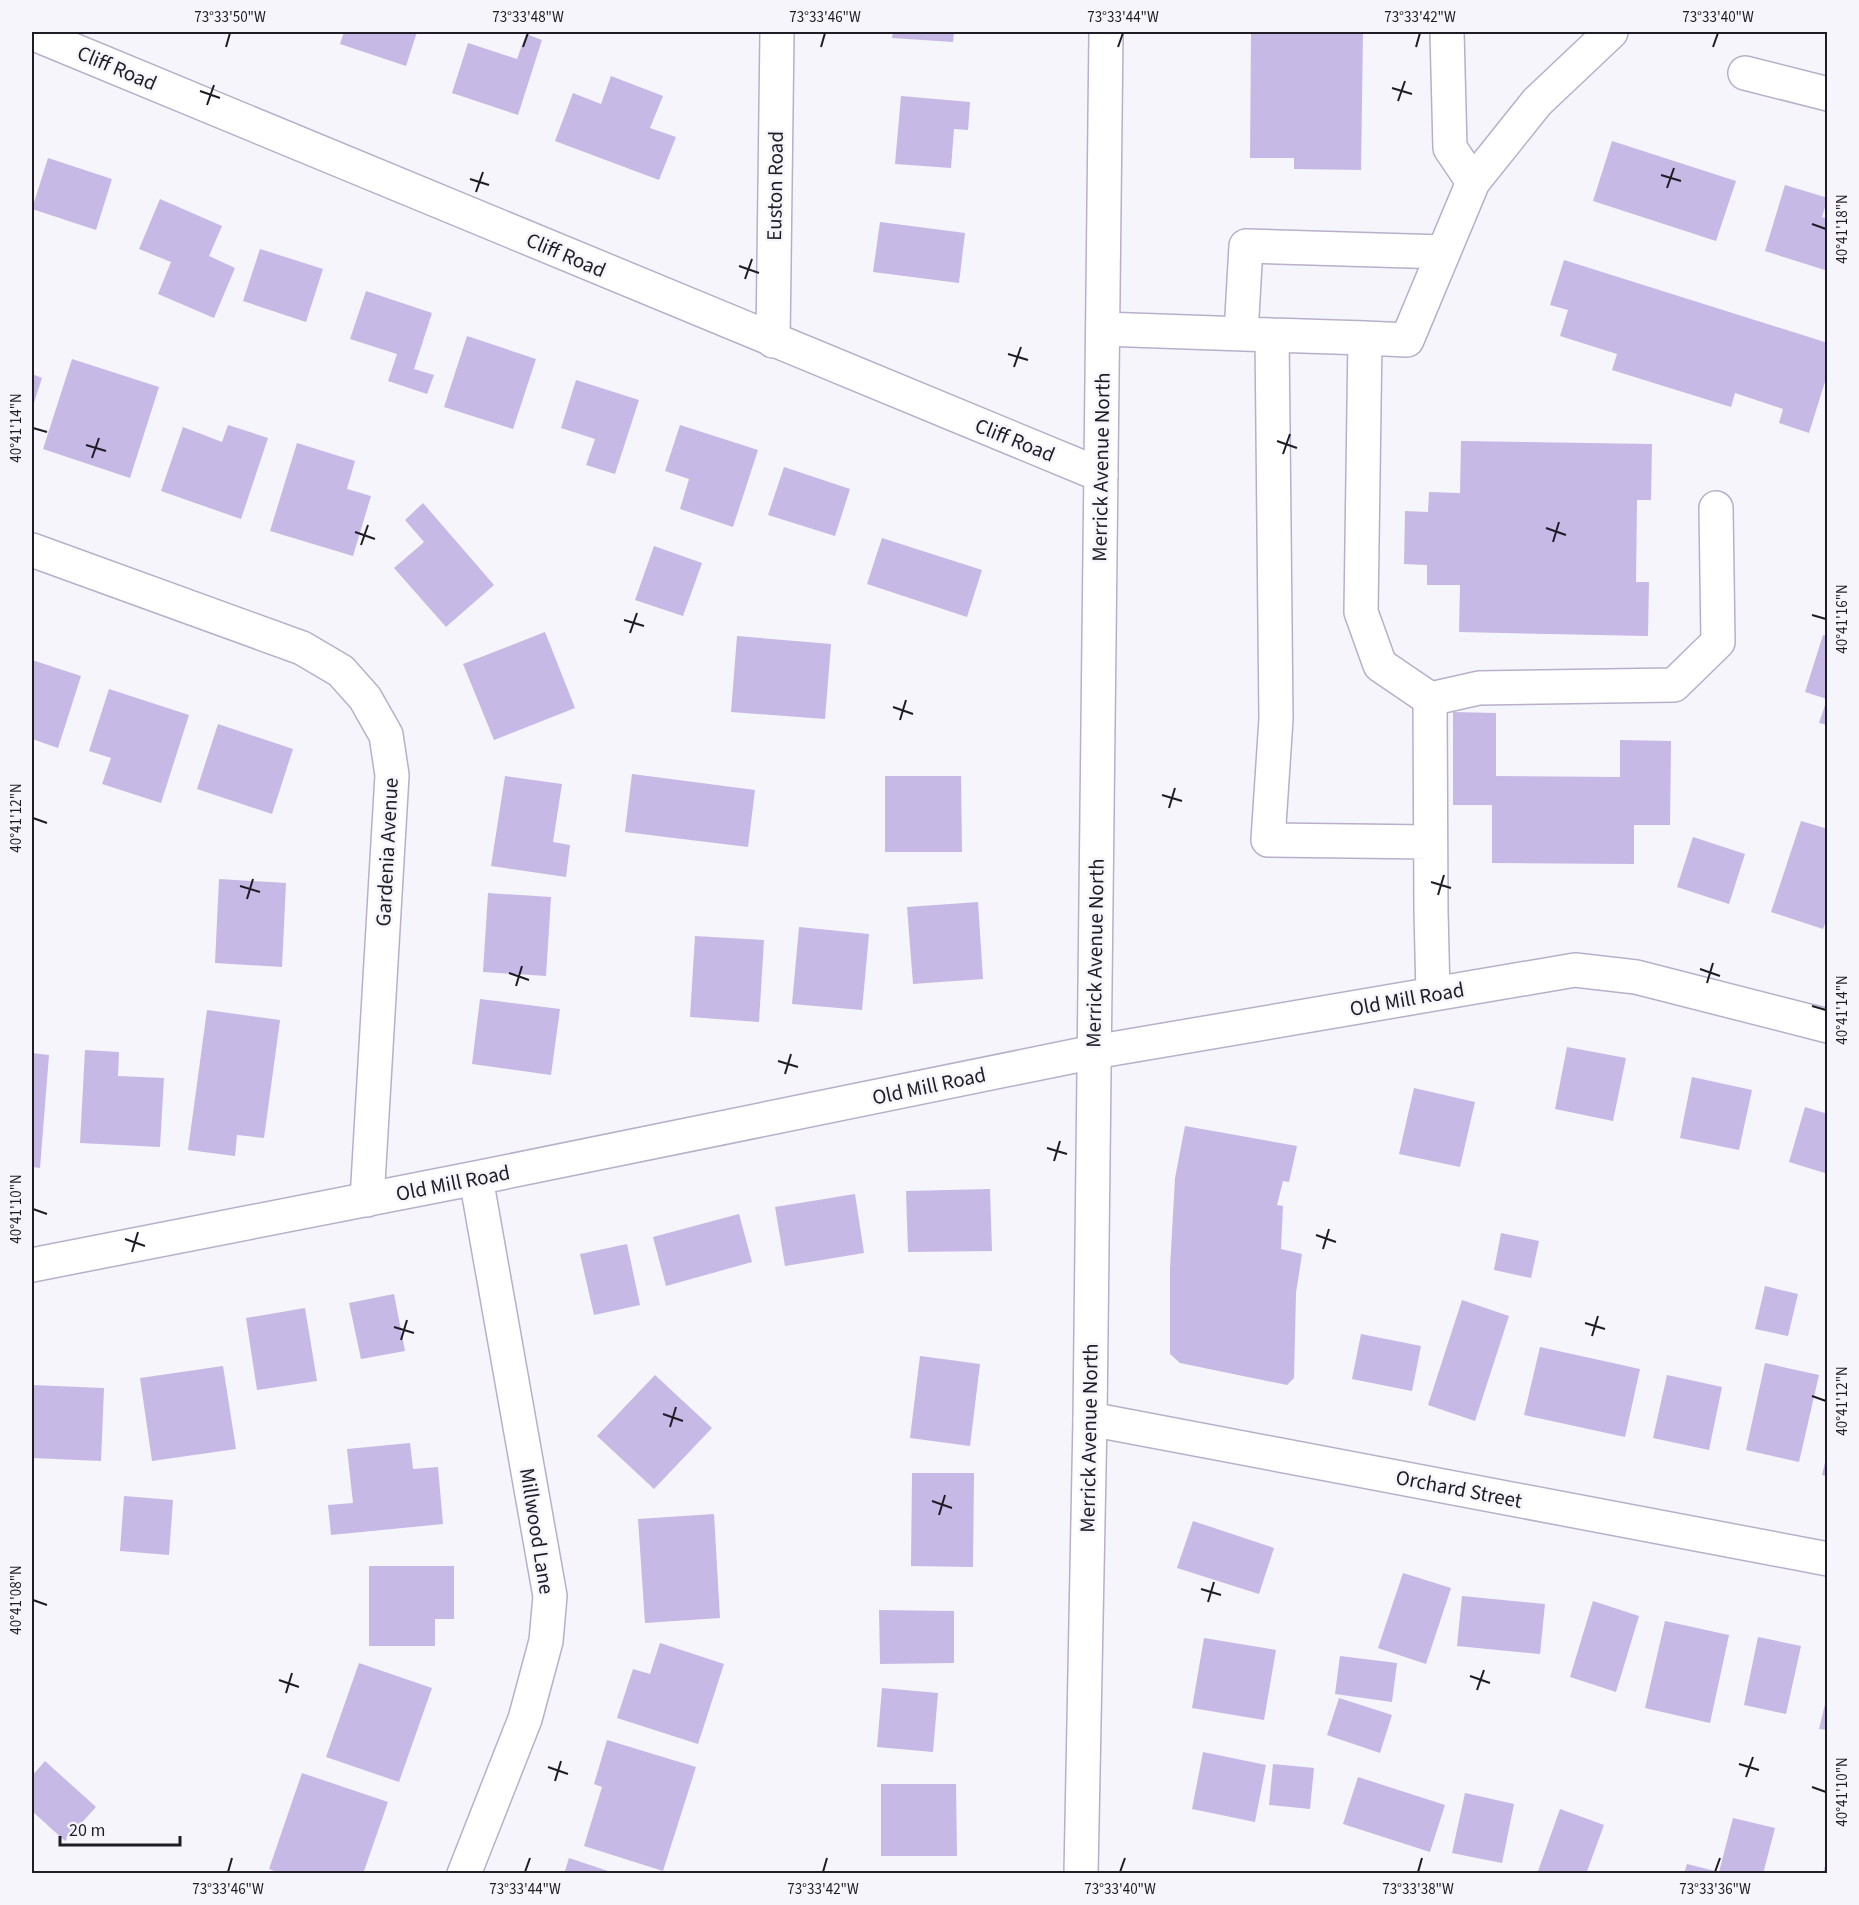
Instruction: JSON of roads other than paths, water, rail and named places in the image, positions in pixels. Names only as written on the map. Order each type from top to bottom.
[{"type":"street","name":"Euston Road","points":[[773,340],[777,32]]},
{"type":"street","name":"Merrick Avenue North","points":[[1081,1874],[1090,1419],[1106,32]]},
{"type":"street","points":[[1447,32],[1450,148],[1473,182]]},
{"type":"street","points":[[1103,329],[1407,340],[1473,182],[1538,102],[1611,32]]},
{"type":"street","name":"Cliff Road","points":[[32,33],[1101,475]]},
{"type":"street","points":[[1745,73],[1827,94]]},
{"type":"street","points":[[1430,842],[1268,840],[1276,719],[1256,334],[1246,246],[1443,252]]},
{"type":"street","points":[[1365,338],[1361,612],[1380,665],[1430,699],[1479,688],[1674,685],[1718,642],[1716,508]]},
{"type":"street","name":"Gardenia Avenue","points":[[32,550],[302,648],[341,671],[365,698],[386,735],[392,775],[367,1200]]},
{"type":"street","points":[[1430,699],[1433,994]]},
{"type":"street","name":"Old Mill Road","points":[[32,1265],[367,1200],[1094,1053],[1575,970],[1636,977],[1827,1026]]},
{"type":"street","name":"Millwood Lane","points":[[464,1874],[525,1719],[546,1641],[550,1596],[476,1178]]},
{"type":"street","name":"Orchard Street","points":[[1090,1419],[1827,1559]]}]
